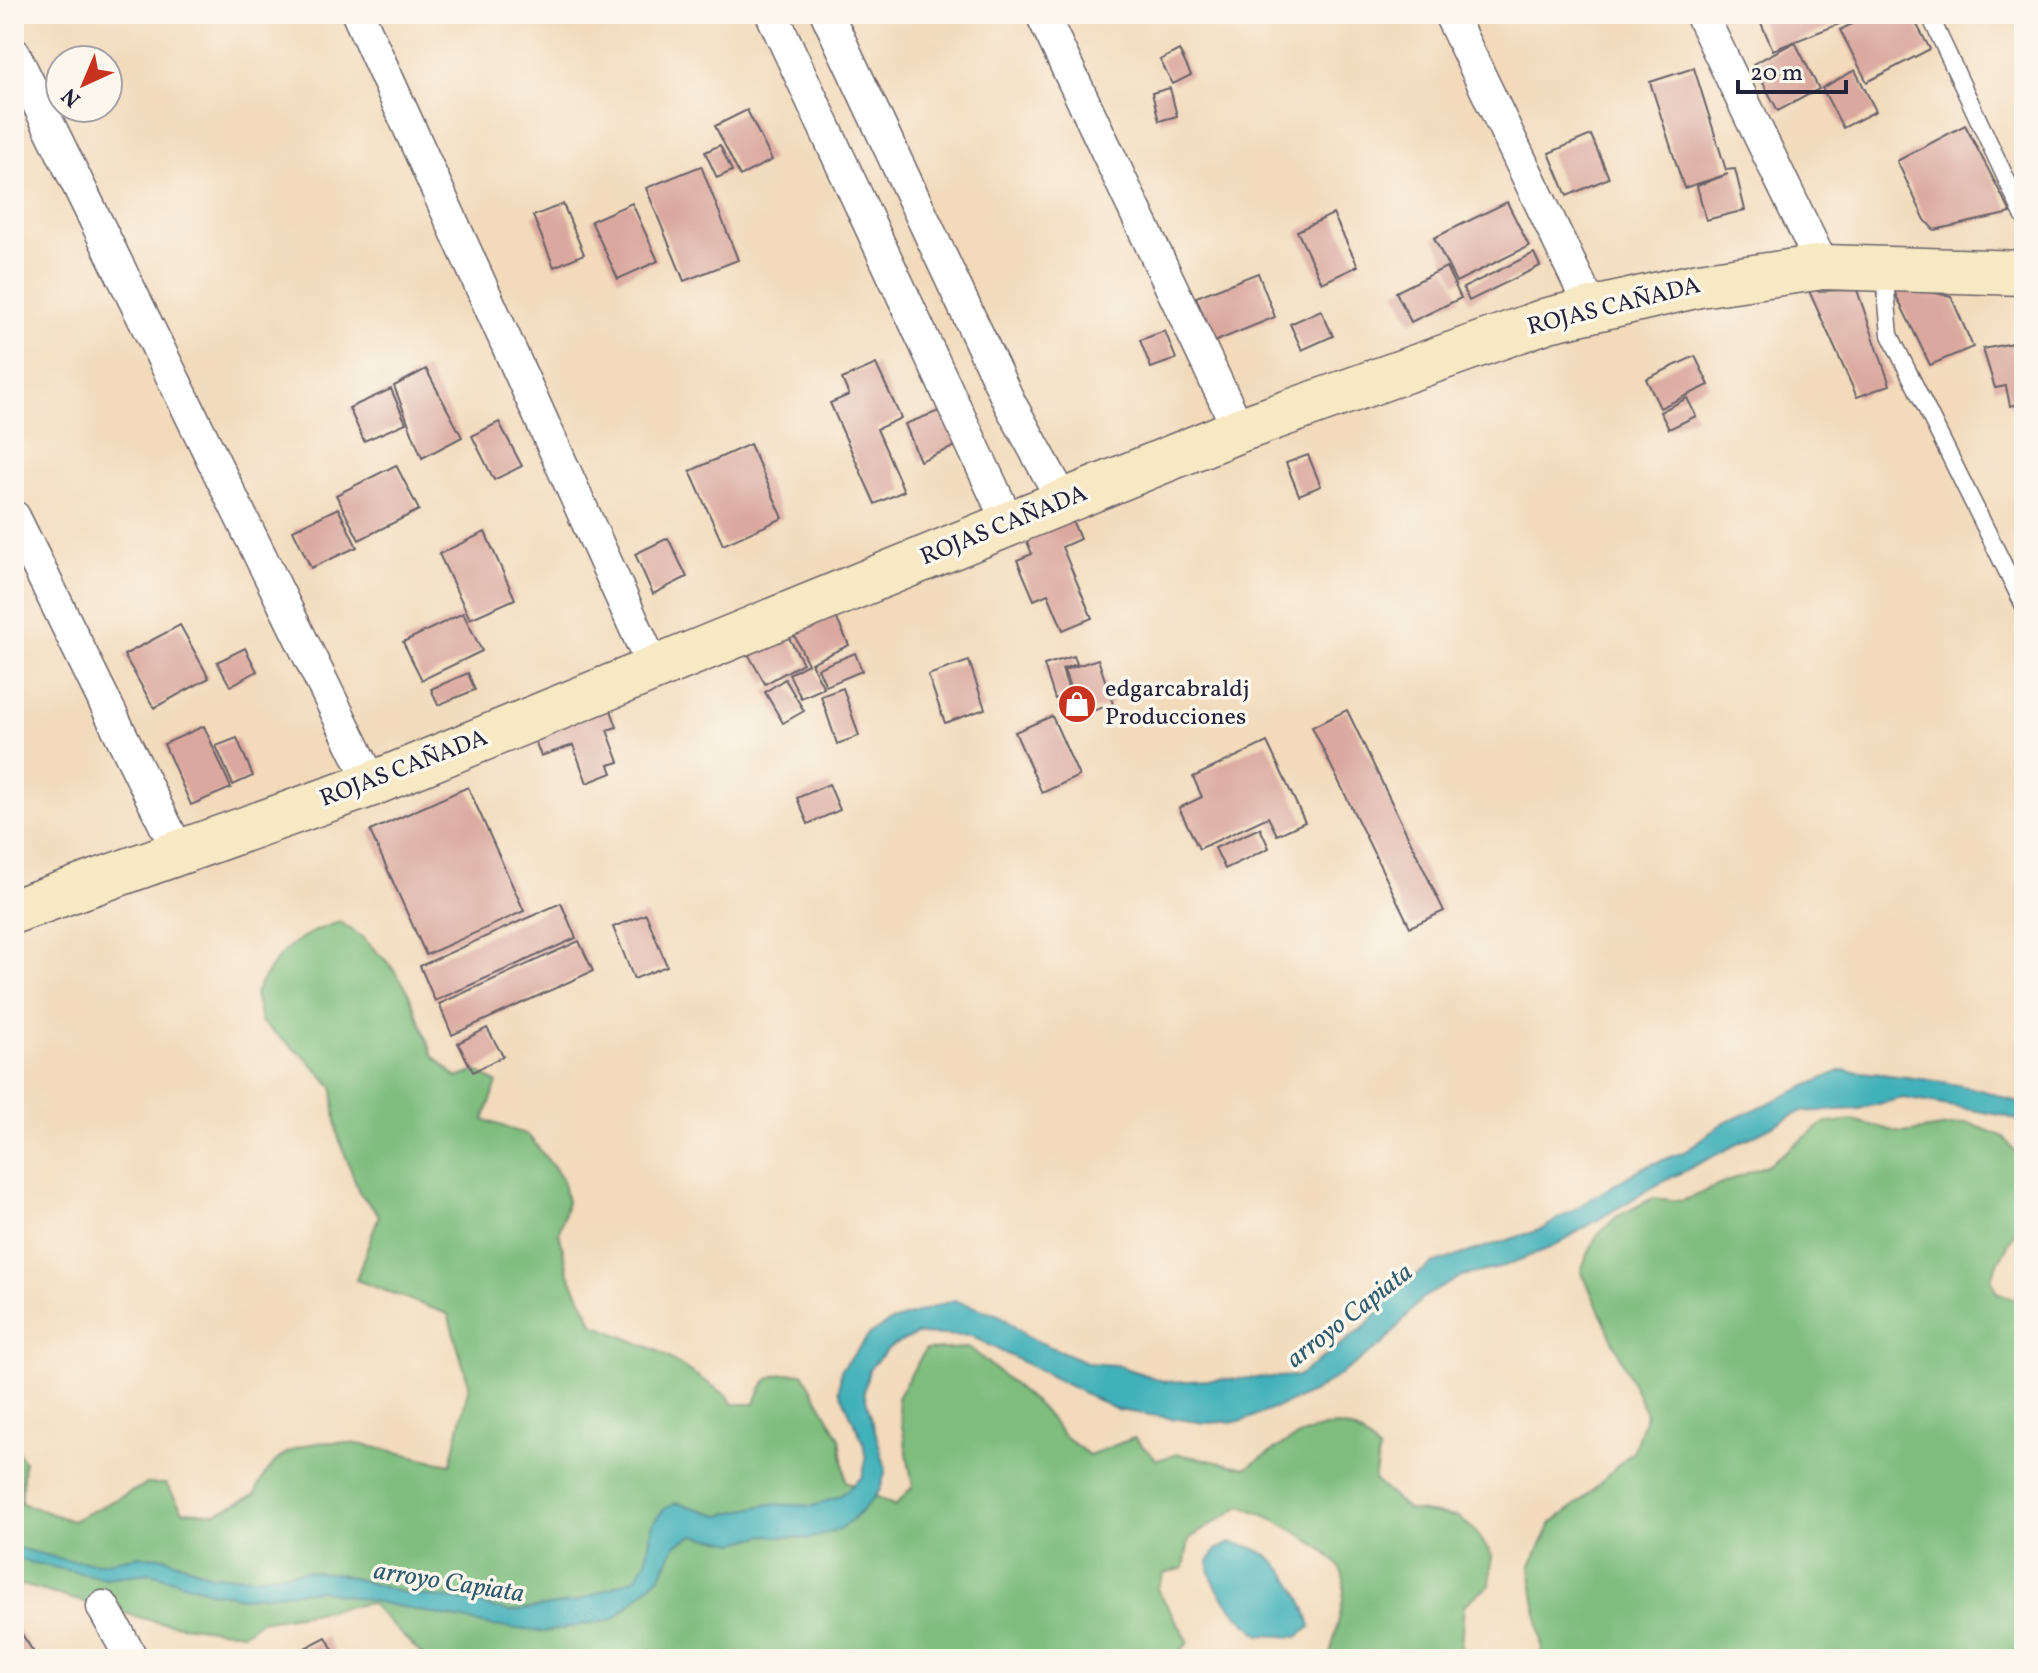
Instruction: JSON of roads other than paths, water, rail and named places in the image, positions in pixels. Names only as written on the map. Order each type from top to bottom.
[{"type":"main road","name":"ROJAS CAÑADA","points":[[14,911],[372,784],[1239,430],[1548,320],[1699,285],[1823,267],[2024,273]]},
{"type":"street","points":[[358,14],[654,669]]},
{"type":"street","points":[[772,14],[1009,524]]},
{"type":"street","points":[[827,14],[1010,404],[1064,502]]},
{"type":"street","points":[[1042,14],[1239,430]]},
{"type":"street","points":[[1450,14],[1592,310]]},
{"type":"street","points":[[1701,14],[1823,267]]},
{"type":"street","points":[[14,54],[372,784]]},
{"type":"street","points":[[14,517],[179,853]]},
{"type":"street","points":[[103,1607],[132,1659]]},
{"type":"lane","points":[[1929,14],[2024,217]]},
{"type":"lane","points":[[1884,268],[1890,335],[2024,606]]},
{"type":"water","points":[[1842,1070],[1935,1081],[1980,1090],[2024,1105],[2024,1123],[2006,1116],[1903,1098],[1858,1109],[1800,1112],[1655,1186],[1552,1247],[1499,1268],[1462,1276],[1421,1299],[1383,1344],[1338,1376],[1312,1393],[1243,1421],[1205,1423],[1117,1410],[971,1336],[917,1334],[890,1347],[869,1369],[864,1392],[886,1469],[880,1490],[863,1510],[841,1529],[809,1539],[766,1535],[736,1543],[694,1535],[676,1544],[661,1575],[614,1619],[544,1632],[493,1626],[319,1590],[243,1597],[213,1592],[151,1573],[104,1578],[14,1559],[14,1547],[66,1560],[100,1563],[140,1556],[165,1557],[210,1575],[252,1577],[305,1571],[339,1574],[403,1593],[465,1601],[509,1612],[575,1602],[636,1578],[646,1561],[653,1523],[665,1508],[677,1503],[720,1515],[770,1504],[813,1506],[840,1496],[862,1477],[866,1461],[863,1441],[839,1390],[841,1370],[870,1334],[890,1322],[954,1300],[1001,1316],[1027,1337],[1089,1363],[1116,1365],[1166,1382],[1298,1376],[1366,1326],[1399,1287],[1432,1264],[1542,1229],[1640,1169],[1686,1151],[1720,1125]]},
{"type":"water","points":[[1230,1543],[1260,1551],[1283,1571],[1300,1597],[1311,1627],[1297,1637],[1260,1635],[1234,1611],[1214,1582],[1208,1561],[1218,1549]]},
{"type":"place","name":"edgarcabraldj Producciones","points":[[1077,704]]},
{"type":"water label","name":"arroyo Capiata","points":[[1350,1316]]},
{"type":"water label","name":"arroyo Capiata","points":[[449,1583]]}]
